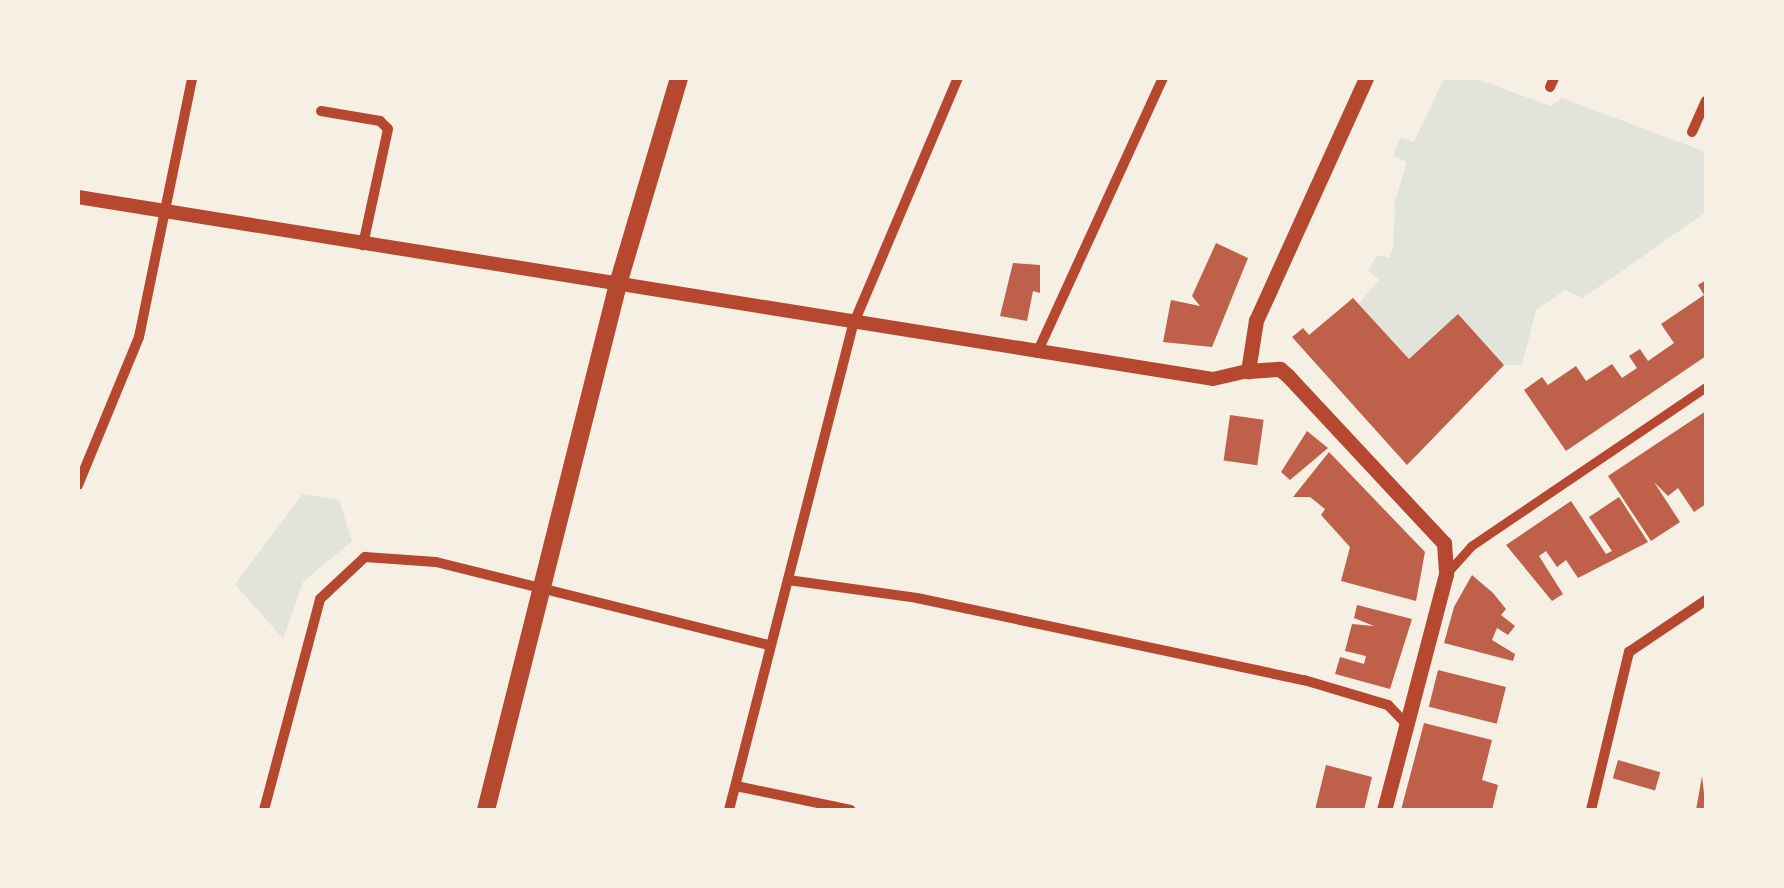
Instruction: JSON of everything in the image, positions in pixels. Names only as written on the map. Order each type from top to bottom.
[{"type":"main road","points":[[486,810],[618,284],[679,78]]},
{"type":"main road","points":[[1366,78],[1256,320],[1248,371],[1280,369],[1431,522],[1444,542],[1446,574],[1384,810]]},
{"type":"street","points":[[78,485],[139,337],[192,78]]},
{"type":"street","points":[[729,810],[768,645],[853,325],[958,78]]},
{"type":"street","points":[[1037,353],[1163,78]]},
{"type":"street","points":[[1692,132],[1706,101]]},
{"type":"street","points":[[322,111],[380,121],[388,129],[362,244]]},
{"type":"street","points":[[78,197],[1037,353],[1212,379],[1248,371]]},
{"type":"street","points":[[1446,574],[1471,546],[1706,388]]},
{"type":"street","points":[[78,448],[92,450]]},
{"type":"street","points":[[264,810],[320,599],[365,557],[436,562],[768,645]]},
{"type":"street","points":[[788,580],[916,598],[1300,680],[1388,705],[1406,725]]},
{"type":"street","points":[[1591,810],[1628,652],[1706,600]]},
{"type":"street","points":[[736,786],[851,810]]},
{"type":"shaded area","points":[[1444,78],[1474,78],[1551,106],[1562,98],[1706,152],[1706,212],[1583,298],[1565,290],[1536,310],[1522,365],[1504,365],[1458,315],[1409,359],[1358,304],[1379,280],[1368,270],[1377,255],[1389,258],[1393,249],[1395,201],[1407,162],[1393,156],[1401,137],[1414,142]]},
{"type":"shaded area","points":[[303,494],[339,500],[352,541],[303,582],[283,639],[235,584]]},
{"type":"building","points":[[1216,243],[1248,258],[1212,347],[1163,342],[1171,300],[1200,306],[1192,296]]},
{"type":"building","points":[[1013,263],[1040,265],[1040,293],[1033,291],[1027,321],[1000,316]]},
{"type":"building","points":[[1706,280],[1706,356],[1566,451],[1524,390],[1542,377],[1548,385],[1576,366],[1586,381],[1612,364],[1622,378],[1637,368],[1629,356],[1640,349],[1648,361],[1674,343],[1661,324],[1704,295],[1698,285]]},
{"type":"building","points":[[1353,298],[1409,359],[1458,314],[1504,365],[1407,465],[1292,337],[1303,328],[1309,335]]},
{"type":"building","points":[[1706,411],[1706,504],[1694,512],[1678,488],[1668,496],[1654,482],[1680,522],[1651,541],[1608,476]]},
{"type":"building","points":[[1230,415],[1264,420],[1257,465],[1224,461]]},
{"type":"building","points":[[1307,431],[1328,448],[1290,480],[1281,472]]},
{"type":"building","points":[[1329,452],[1425,552],[1416,601],[1341,581],[1350,547],[1321,515],[1325,509],[1310,497],[1293,497]]},
{"type":"building","points":[[1619,497],[1648,542],[1578,578],[1566,560],[1557,567],[1546,551],[1539,556],[1563,594],[1552,601],[1506,545],[1571,501],[1606,554],[1612,551],[1589,517]]},
{"type":"building","points":[[1472,575],[1493,593],[1506,609],[1501,615],[1515,626],[1508,635],[1497,628],[1492,640],[1515,654],[1513,661],[1444,643],[1454,607]]},
{"type":"building","points":[[1357,605],[1412,619],[1390,689],[1335,674],[1340,657],[1364,664],[1366,656],[1345,651],[1352,624],[1374,626],[1354,618]]},
{"type":"building","points":[[1438,670],[1506,687],[1497,724],[1429,707]]},
{"type":"building","points":[[1424,723],[1492,740],[1482,780],[1498,785],[1492,810],[1401,810]]},
{"type":"building","points":[[1618,760],[1660,772],[1655,790],[1613,778]]},
{"type":"building","points":[[1326,765],[1372,777],[1364,810],[1315,810]]},
{"type":"building","points":[[1702,776],[1706,810],[1696,810]]}]
